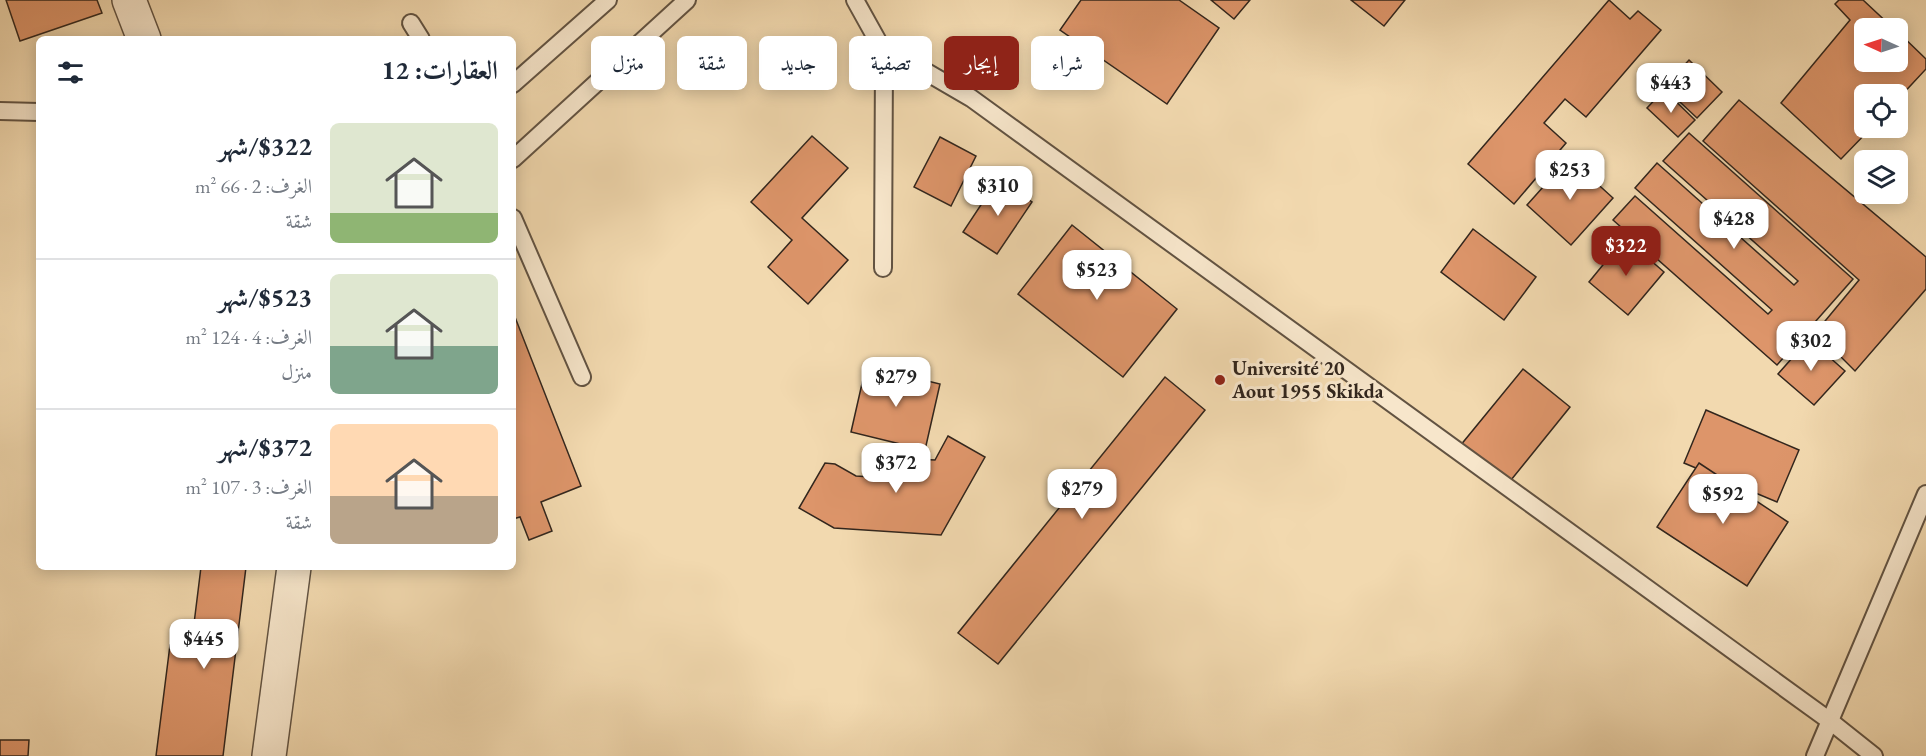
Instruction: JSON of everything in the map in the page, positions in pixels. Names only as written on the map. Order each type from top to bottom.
[{"type":"street","points":[[129,0],[143,36]]},
{"type":"street","points":[[269,756],[294,570]]},
{"type":"lane","points":[[516,81],[608,0]]},
{"type":"lane","points":[[516,156],[687,0]]},
{"type":"lane","points":[[855,0],[875,36]]},
{"type":"lane","points":[[411,22],[419,36]]},
{"type":"lane","points":[[932,75],[971,98],[1830,721],[1874,756]]},
{"type":"lane","points":[[883,268],[884,90]]},
{"type":"lane","points":[[0,111],[36,112]]},
{"type":"lane","points":[[516,225],[582,377]]},
{"type":"lane","points":[[1815,756],[1926,494]]},
{"type":"building","points":[[6,0],[97,0],[102,13],[20,41]]},
{"type":"building","points":[[1081,0],[1179,0],[1219,28],[1167,104],[1104,60],[1104,36],[1069,36],[1060,30]]},
{"type":"building","points":[[1211,0],[1250,0],[1234,19]]},
{"type":"building","points":[[1351,0],[1405,0],[1384,26]]},
{"type":"building","points":[[1609,0],[1630,19],[1638,11],[1661,30],[1586,117],[1565,99],[1544,123],[1566,143],[1514,204],[1468,164]]},
{"type":"building","points":[[1839,0],[1863,0],[1882,18],[1854,18],[1854,72],[1908,72],[1908,42],[1926,59],[1926,69],[1908,88],[1908,84],[1854,84],[1854,138],[1861,138],[1841,159],[1781,103],[1850,20],[1835,4]]},
{"type":"building","points":[[1689,60],[1722,92],[1697,118],[1664,87]]},
{"type":"building","points":[[1664,90],[1695,120],[1678,137],[1647,108]]},
{"type":"building","points":[[1739,100],[1854,197],[1854,204],[1863,204],[1926,257],[1926,289],[1855,371],[1816,332],[1859,280],[1703,141]]},
{"type":"building","points":[[1689,133],[1853,279],[1777,365],[1613,220],[1635,196],[1768,314],[1772,310],[1635,188],[1657,163],[1794,285],[1798,281],[1663,161]]},
{"type":"building","points":[[812,136],[848,168],[802,218],[848,260],[808,304],[768,267],[792,240],[751,202]]},
{"type":"building","points":[[940,137],[976,156],[951,206],[914,187]]},
{"type":"building","points":[[1569,158],[1613,198],[1571,245],[1527,205]]},
{"type":"building","points":[[998,179],[1032,202],[997,254],[963,232]]},
{"type":"building","points":[[1072,225],[1177,309],[1123,377],[1018,294]]},
{"type":"building","points":[[1473,229],[1536,277],[1504,320],[1441,272]]},
{"type":"building","points":[[1625,238],[1664,272],[1628,315],[1589,282]]},
{"type":"building","points":[[516,320],[581,486],[541,502],[552,531],[529,540],[520,517],[516,518]]},
{"type":"building","points":[[1809,339],[1845,371],[1814,405],[1778,374]]},
{"type":"building","points":[[866,366],[940,384],[925,450],[851,432]]},
{"type":"building","points":[[1523,369],[1570,407],[1507,485],[1460,446]]},
{"type":"building","points":[[1165,377],[1205,410],[998,664],[958,633]]},
{"type":"building","points":[[1706,410],[1799,450],[1777,502],[1684,463]]},
{"type":"building","points":[[948,436],[985,457],[941,535],[834,528],[799,508],[825,463],[835,464],[856,476],[902,479],[914,459],[935,460]]},
{"type":"building","points":[[1699,463],[1788,522],[1747,586],[1657,527]]},
{"type":"building","points":[[201,570],[246,570],[223,756],[156,756],[170,645],[191,648]]},
{"type":"building","points":[[0,740],[29,740],[28,756],[0,756]]},
{"type":"place","name":"Université 20 Aout 1955 Skikda","points":[[1220,380]]}]
